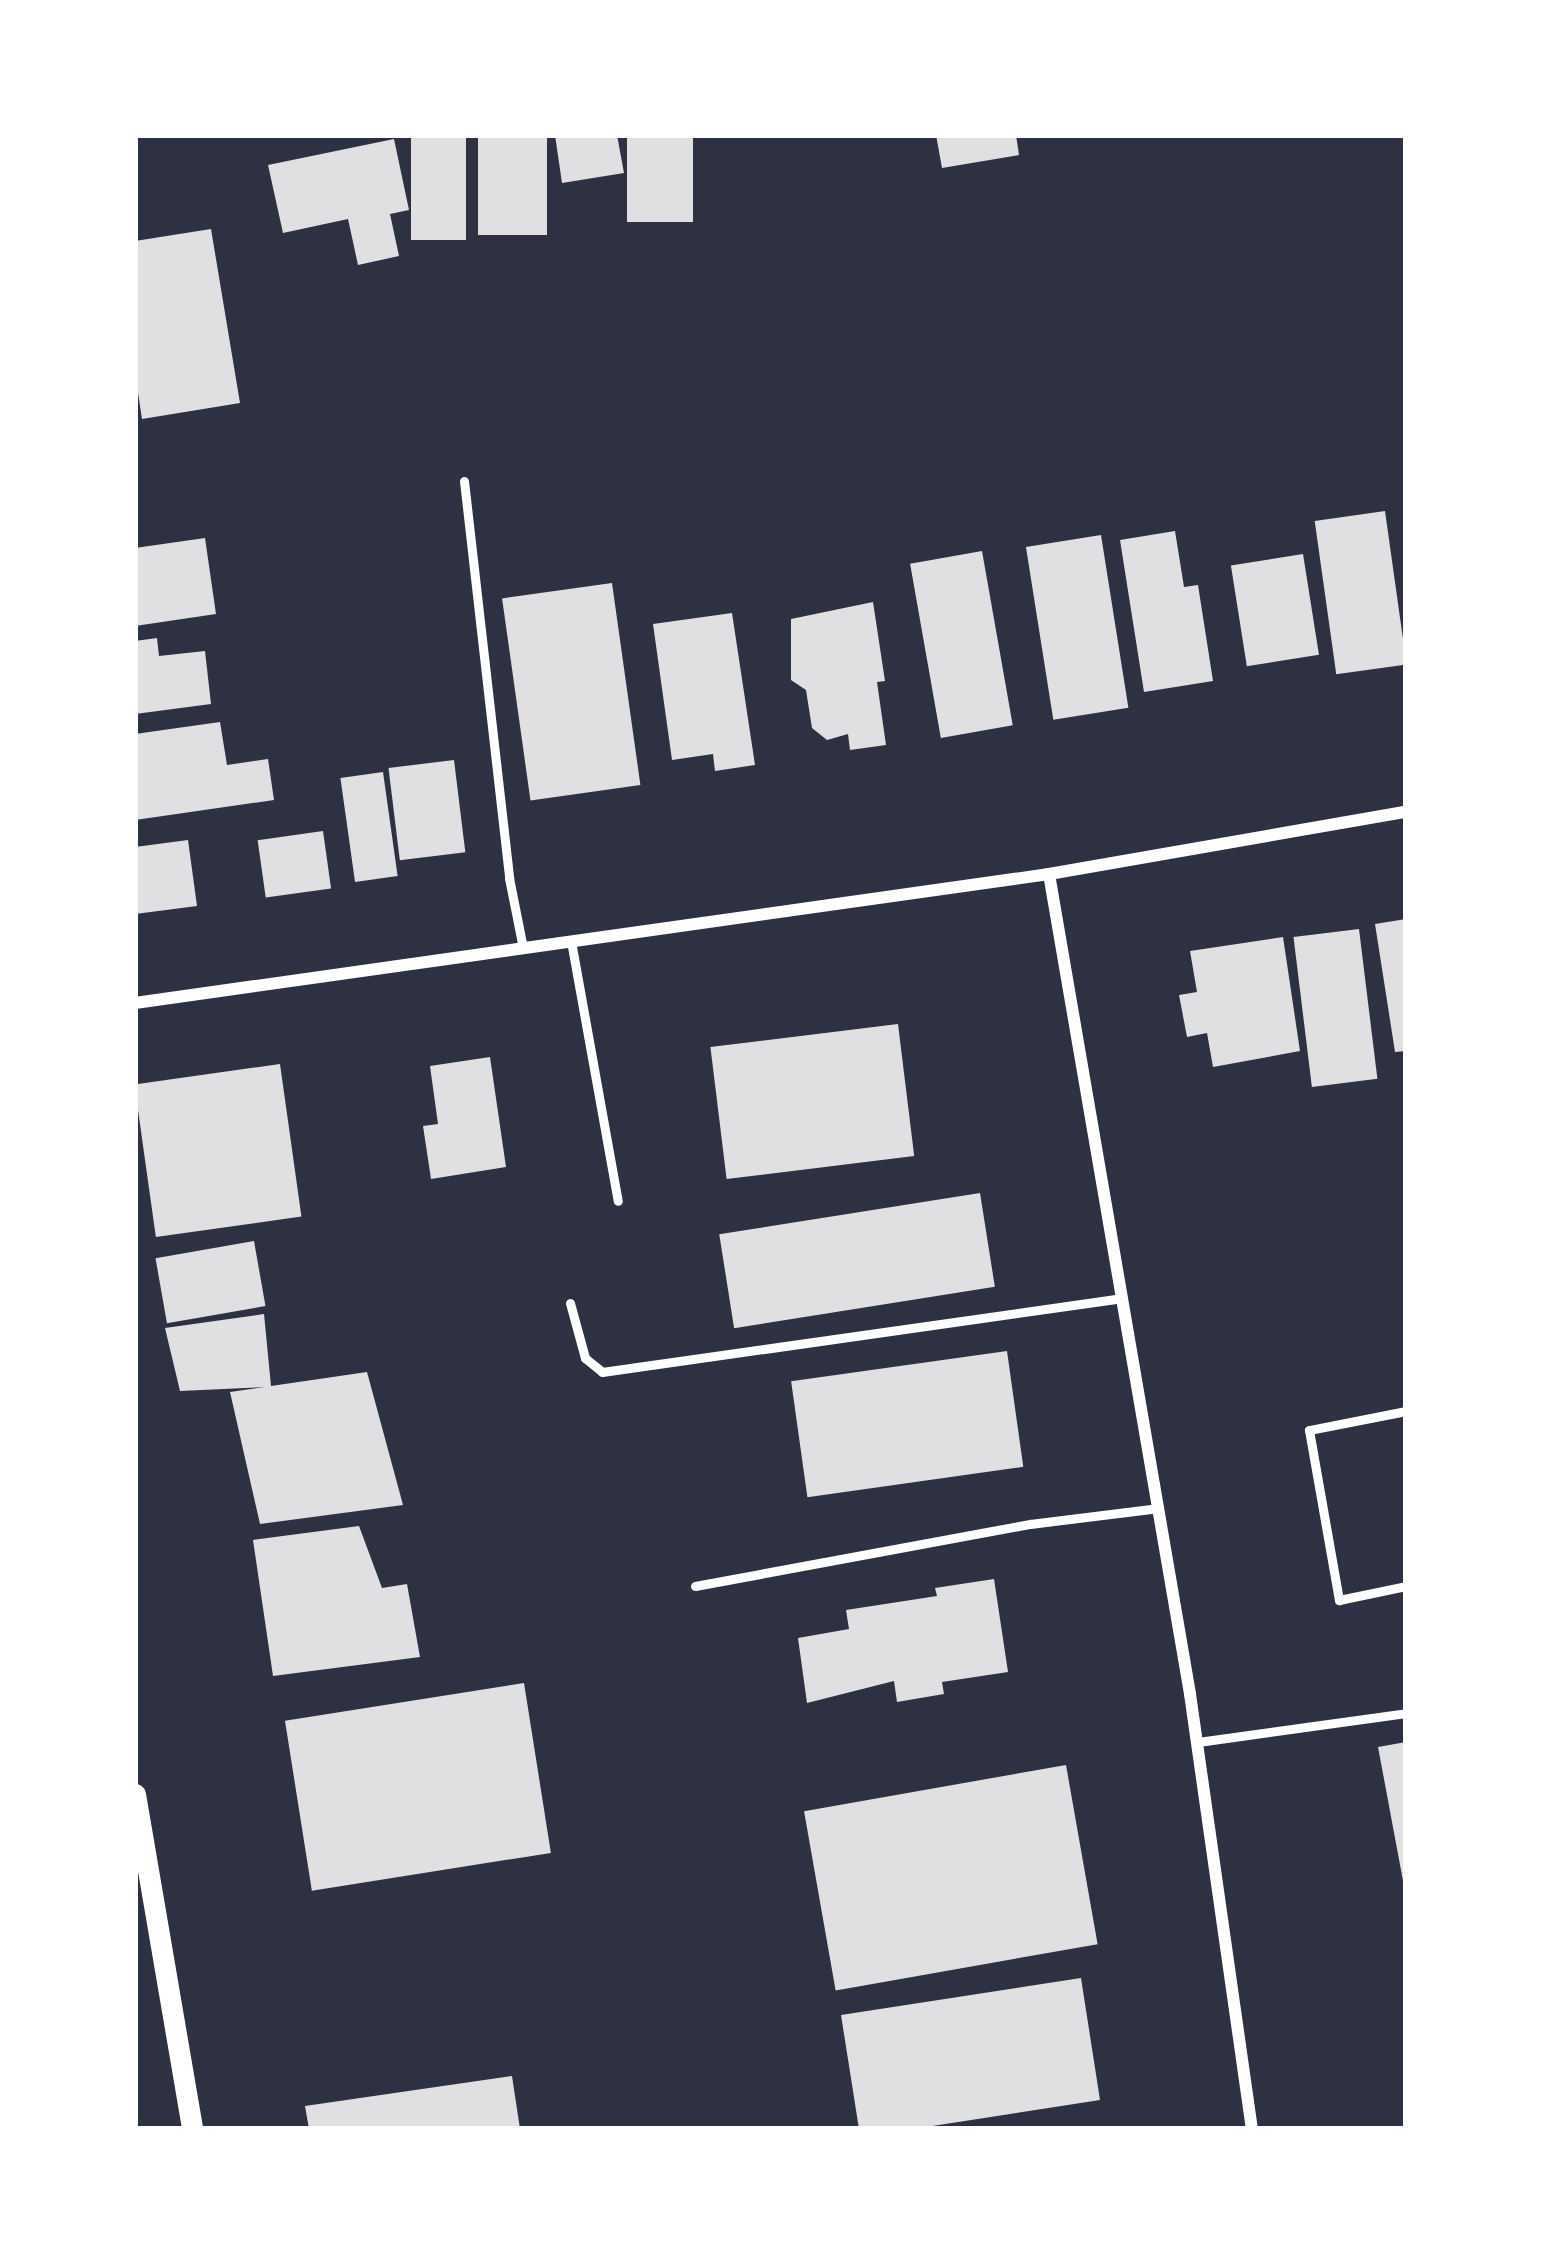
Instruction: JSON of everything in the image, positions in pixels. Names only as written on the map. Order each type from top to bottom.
[{"type":"street","points":[[135,1003],[1049,874],[1406,812]]},
{"type":"street","points":[[1049,874],[1198,1742],[1252,2129]]},
{"type":"street","points":[[135,1794],[192,2129]]},
{"type":"lane","points":[[464,481],[509,878],[523,948]]},
{"type":"lane","points":[[571,940],[618,1202]]},
{"type":"lane","points":[[570,1303],[585,1358],[602,1372],[1123,1298]]},
{"type":"lane","points":[[1406,1412],[1309,1430],[1339,1600],[1406,1586]]},
{"type":"lane","points":[[695,1586],[1030,1524],[1159,1508]]},
{"type":"lane","points":[[1198,1742],[1406,1713]]},
{"type":"building","points":[[411,135],[466,135],[466,240],[411,240]]},
{"type":"building","points":[[478,135],[547,135],[547,235],[478,235]]},
{"type":"building","points":[[555,135],[617,135],[624,173],[562,183]]},
{"type":"building","points":[[627,135],[693,135],[693,222],[627,222]]},
{"type":"building","points":[[936,135],[1016,135],[1019,155],[942,168]]},
{"type":"building","points":[[394,139],[409,210],[390,214],[399,256],[358,265],[348,219],[283,233],[268,165]]},
{"type":"building","points":[[211,229],[240,403],[142,419],[135,373],[135,241]]},
{"type":"building","points":[[1385,511],[1406,665],[1336,674],[1315,521]]},
{"type":"building","points":[[1175,531],[1184,587],[1198,585],[1213,681],[1144,692],[1120,540]]},
{"type":"building","points":[[1101,535],[1128,708],[1053,720],[1026,547]]},
{"type":"building","points":[[205,538],[216,614],[135,626],[135,548]]},
{"type":"building","points":[[982,551],[1013,725],[941,738],[910,564]]},
{"type":"building","points":[[1303,554],[1319,655],[1247,666],[1231,565]]},
{"type":"building","points":[[612,583],[640,785],[530,800],[502,598]]},
{"type":"building","points":[[873,602],[885,681],[877,682],[886,745],[850,750],[848,734],[827,740],[812,728],[806,690],[791,680],[791,619]]},
{"type":"building","points":[[732,613],[755,765],[715,771],[713,754],[672,760],[653,624]]},
{"type":"building","points":[[157,638],[159,656],[205,651],[211,704],[135,714],[135,641]]},
{"type":"building","points":[[220,722],[227,765],[268,759],[274,800],[135,820],[135,734]]},
{"type":"building","points":[[454,760],[465,852],[400,860],[388,768]]},
{"type":"building","points":[[383,772],[398,876],[355,882],[340,778]]},
{"type":"building","points":[[323,831],[331,888],[266,898],[258,840]]},
{"type":"building","points":[[188,840],[197,906],[135,914],[135,847]]},
{"type":"building","points":[[1406,919],[1406,1051],[1395,1052],[1375,924]]},
{"type":"building","points":[[1359,929],[1377,1079],[1312,1087],[1293,937]]},
{"type":"building","points":[[1283,937],[1300,1051],[1213,1067],[1207,1033],[1187,1037],[1179,995],[1197,992],[1190,951]]},
{"type":"building","points":[[898,1024],[914,1156],[727,1179],[710,1047]]},
{"type":"building","points":[[490,1057],[506,1167],[431,1179],[423,1126],[438,1124],[430,1066]]},
{"type":"building","points":[[280,1064],[301,1217],[156,1237],[135,1084]]},
{"type":"building","points":[[980,1193],[995,1287],[734,1328],[719,1234]]},
{"type":"building","points":[[254,1241],[265,1306],[167,1323],[156,1258]]},
{"type":"building","points":[[264,1314],[271,1386],[367,1372],[403,1505],[260,1524],[230,1392],[265,1387],[180,1391],[165,1328]]},
{"type":"building","points":[[1007,1351],[1023,1467],[807,1497],[791,1381]]},
{"type":"building","points":[[359,1526],[382,1588],[407,1584],[420,1657],[273,1676],[253,1540]]},
{"type":"building","points":[[994,1579],[1008,1672],[942,1682],[944,1694],[897,1702],[894,1681],[807,1703],[798,1638],[849,1629],[846,1610],[937,1596],[935,1588]]},
{"type":"building","points":[[524,1683],[551,1853],[312,1891],[285,1721]]},
{"type":"building","points":[[1406,1742],[1406,1886],[1404,1886],[1378,1747]]},
{"type":"building","points":[[1066,1765],[1098,1944],[836,1990],[804,1811]]},
{"type":"building","points":[[1081,1978],[1100,2100],[913,2129],[859,2129],[841,2015]]},
{"type":"building","points":[[512,2076],[520,2129],[309,2129],[305,2106]]}]
